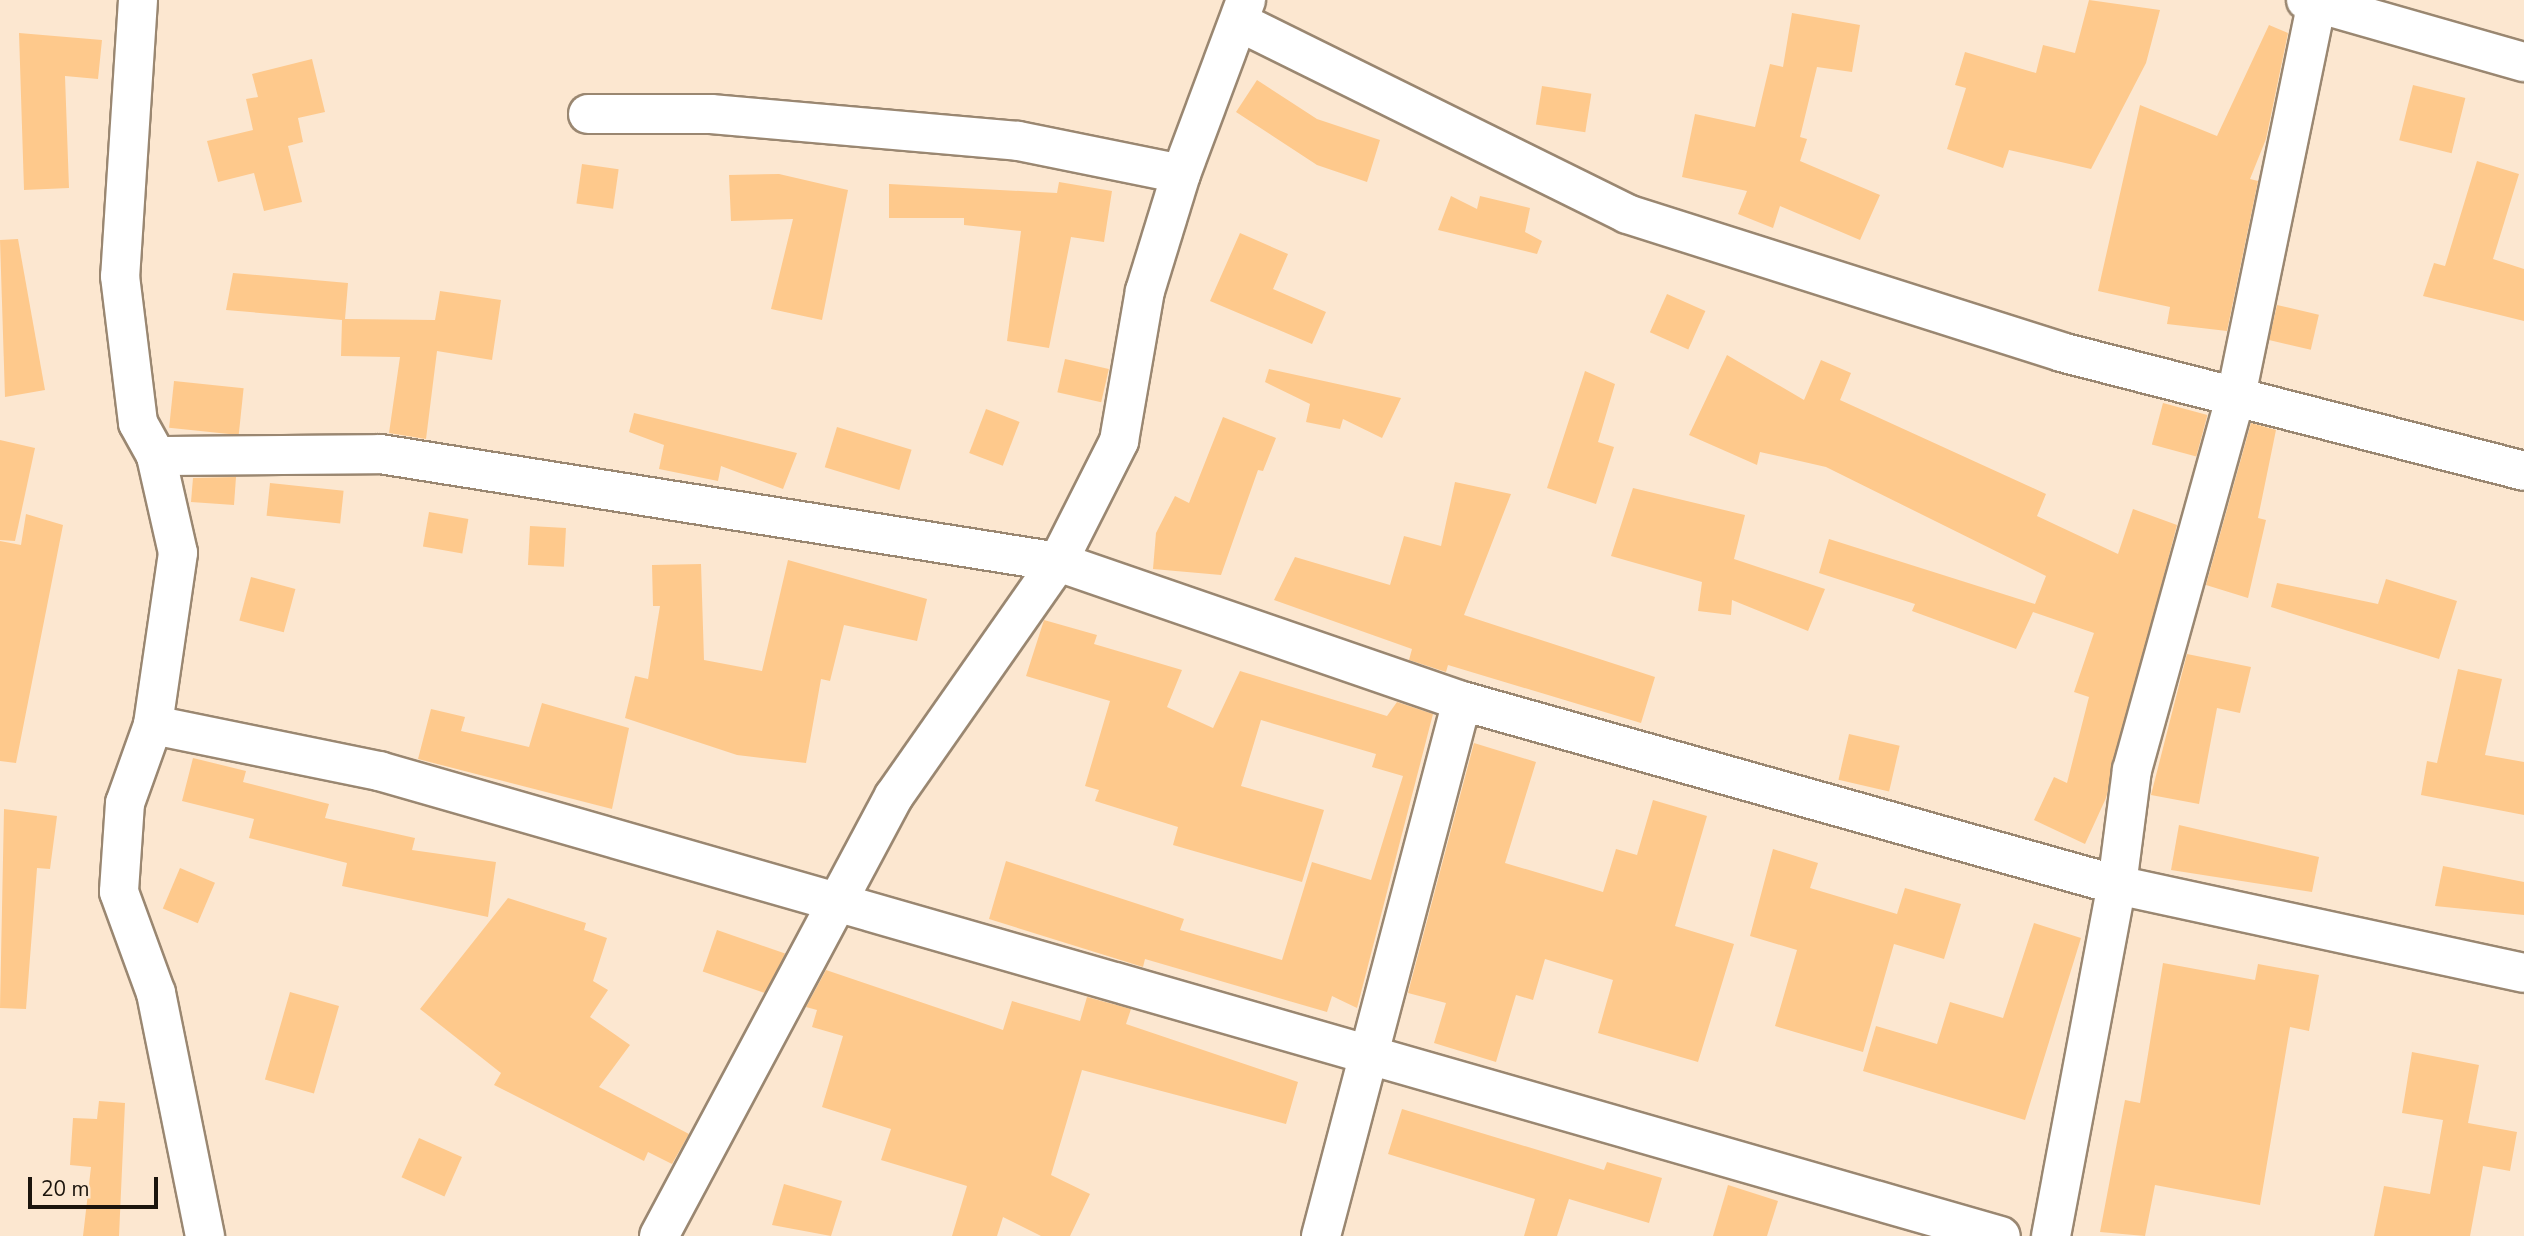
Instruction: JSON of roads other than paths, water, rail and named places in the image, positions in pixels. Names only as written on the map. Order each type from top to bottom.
[{"type":"street","points":[[138,0],[120,276],[138,423],[156,456],[178,553],[153,725],[125,803],[119,892],[156,993],[205,1236]]},
{"type":"street","points":[[2051,1236],[2117,885],[2132,771],[2236,396],[2313,1],[2524,62]]},
{"type":"street","points":[[662,1235],[843,901],[894,796],[1058,562],[1119,441],[1145,291],[1181,174],[1242,11],[1627,214],[2061,352],[2524,471]]},
{"type":"street","points":[[588,114],[711,114],[1018,141],[1181,174]]},
{"type":"street","points":[[156,456],[380,454],[1058,562],[1462,701],[2117,885],[2524,973]]},
{"type":"street","points":[[1321,1236],[1367,1052],[1462,701]]},
{"type":"street","points":[[153,725],[379,771],[843,901],[2001,1236]]}]
